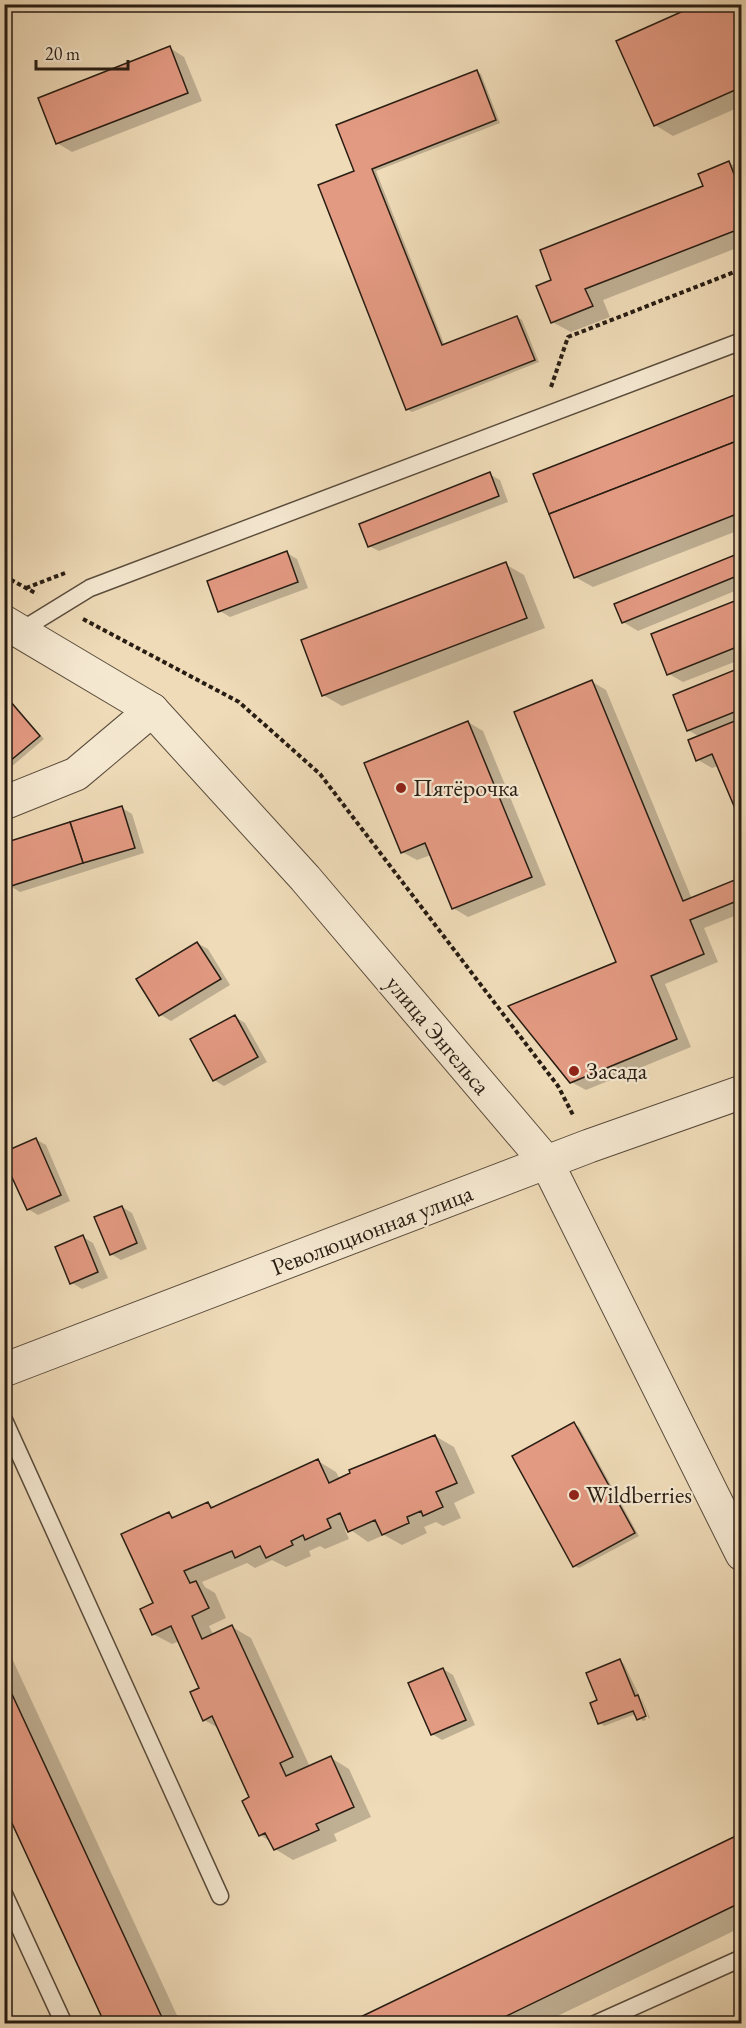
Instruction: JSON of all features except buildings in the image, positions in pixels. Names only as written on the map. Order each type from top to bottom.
[{"type":"street","name":"улица Энгельса","points":[[12,626],[152,710],[305,878],[547,1163],[741,1554]]},
{"type":"street","points":[[4,803],[76,774],[152,710]]},
{"type":"street","name":"Революционная улица","points":[[4,1370],[547,1163],[741,1092]]},
{"type":"lane","points":[[12,626],[61,607],[90,588],[741,341]]},
{"type":"lane","points":[[4,1420],[220,1896]]},
{"type":"lane","points":[[4,1894],[64,2024]]},
{"type":"lane","points":[[595,2024],[741,1958]]},
{"type":"path","points":[[540,392],[552,387],[568,337],[741,269]]},
{"type":"path","points":[[26,588],[70,571]]},
{"type":"path","points":[[4,576],[239,702],[320,774],[558,1086]]},
{"type":"place","name":"Пятёрочка","points":[[401,788]]},
{"type":"place","name":"Засада","points":[[574,1071]]},
{"type":"place","name":"Wildberries","points":[[574,1495]]}]
